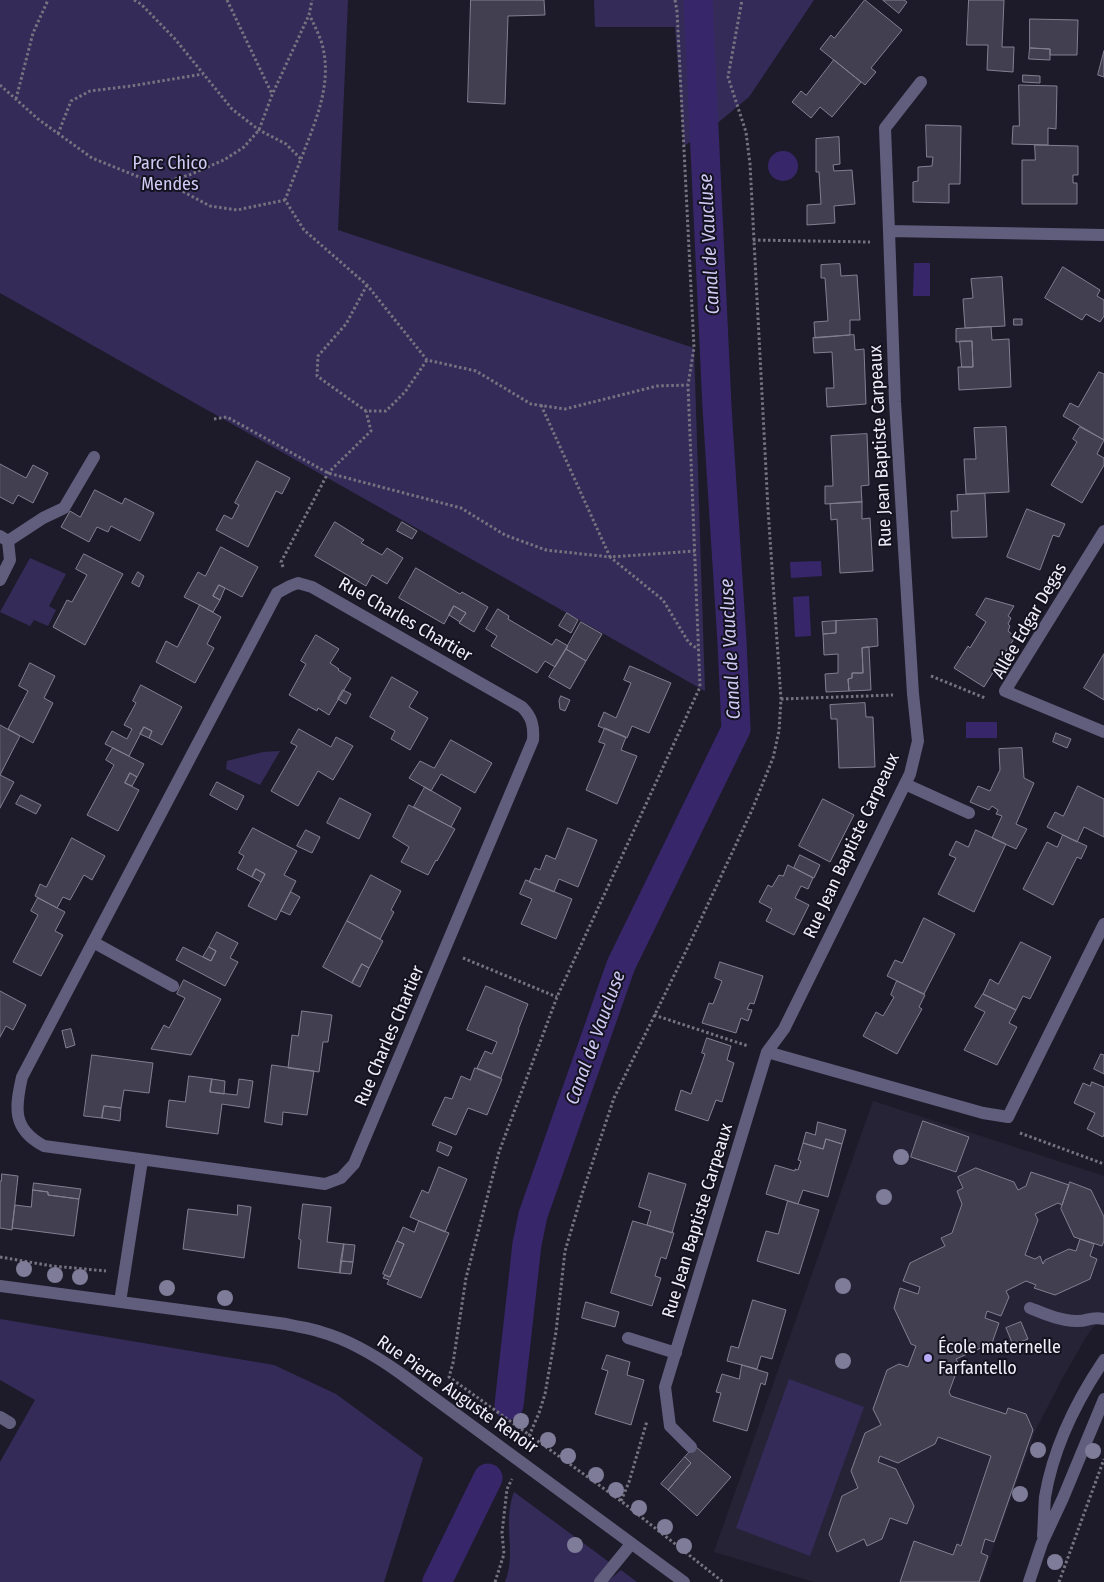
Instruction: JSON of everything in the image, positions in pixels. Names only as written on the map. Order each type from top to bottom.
[{"type":"street","name":"Rue Jean Baptiste Carpeaux","points":[[665,1387],[768,1052],[784,1029],[910,774],[918,742],[913,694],[895,402],[885,128],[921,82]]},
{"type":"street","points":[[890,236],[1104,235]]},
{"type":"street","points":[[0,580],[10,560],[4,538],[64,508],[94,457]]},
{"type":"street","name":"Allée Edgar Degas","points":[[1104,532],[1005,691],[1104,732]]},
{"type":"street","name":"Rue Charles Chartier","points":[[298,583],[312,587],[522,706],[529,714],[534,726],[533,740],[354,1164],[341,1178],[325,1184],[44,1146],[31,1139],[21,1126],[16,1112],[22,1077],[93,942],[277,593],[290,586],[298,583]]},
{"type":"street","points":[[905,784],[969,813]]},
{"type":"street","points":[[768,1052],[983,1113],[1008,1117],[1104,924]]},
{"type":"street","points":[[93,942],[173,986]]},
{"type":"street","points":[[120,1302],[142,1160]]},
{"type":"street","name":"Rue Pierre Auguste Renoir","points":[[0,1286],[286,1324],[321,1332],[349,1343],[376,1357],[400,1373],[684,1582]]},
{"type":"street","points":[[1030,1308],[1050,1317],[1078,1322],[1094,1317],[1104,1319]]},
{"type":"street","points":[[628,1338],[676,1352]]},
{"type":"street","points":[[1042,1543],[1045,1498],[1052,1468],[1076,1409],[1104,1360]]},
{"type":"street","points":[[665,1387],[670,1426],[691,1447]]},
{"type":"street","points":[[1029,1582],[1042,1543],[1104,1399]]},
{"type":"street","points":[[600,1582],[631,1544]]},
{"type":"path","points":[[16,99],[33,33],[48,0]]},
{"type":"path","points":[[134,0],[141,4],[175,39],[232,108],[259,130],[286,144],[301,159]]},
{"type":"path","points":[[227,0],[272,95]]},
{"type":"path","points":[[165,182],[189,175],[224,160],[244,147],[259,130],[272,95],[309,15],[312,0]]},
{"type":"path","points":[[675,0],[694,348],[688,385],[700,688],[557,997],[500,1152],[466,1278],[453,1363],[449,1377],[621,1502],[723,1582]]},
{"type":"path","points":[[530,1435],[544,1394],[556,1332],[566,1251],[582,1194],[614,1098],[752,810],[773,758],[779,731],[781,699],[768,509],[750,164],[746,132],[728,77],[742,0]]},
{"type":"path","points":[[285,200],[319,112],[326,79],[322,44],[309,15]]},
{"type":"path","points":[[58,134],[71,101],[90,91],[204,74]]},
{"type":"path","points":[[0,85],[38,119],[92,158],[139,177],[165,182],[210,206],[237,210],[285,200]]},
{"type":"path","points":[[285,200],[304,230],[368,285],[427,360],[476,372],[531,404],[565,409],[658,386],[688,385]]},
{"type":"path","points":[[753,240],[890,236]]},
{"type":"path","points":[[368,285],[346,324],[318,356],[317,376],[366,411],[386,411],[405,392],[427,360]]},
{"type":"path","points":[[541,406],[610,557],[663,600],[689,644],[698,649]]},
{"type":"path","points":[[290,586],[281,562],[328,473],[372,431],[366,411]]},
{"type":"path","points":[[214,419],[227,418],[328,473],[461,508],[505,535],[546,550],[610,557],[695,551]]},
{"type":"path","points":[[445,951],[557,997]]},
{"type":"path","points":[[654,1015],[768,1052]]},
{"type":"path","points":[[1008,1117],[1017,1132],[1104,1164]]},
{"type":"path","points":[[0,1257],[52,1266],[104,1271]]},
{"type":"path","points":[[621,1502],[652,1407],[665,1387]]},
{"type":"path","points":[[1059,1582],[1104,1459]]},
{"type":"path","points":[[495,1582],[504,1554],[502,1533],[508,1490]]},
{"type":"shaded area","points":[[783,151],[789,152],[797,160],[797,172],[789,180],[783,181],[777,180],[769,172],[768,166],[769,160],[777,152]]},
{"type":"shaded area","points":[[914,263],[930,263],[930,296],[913,296]]},
{"type":"shaded area","points":[[821,561],[822,576],[791,578],[790,562]]},
{"type":"shaded area","points":[[809,596],[811,636],[795,637],[793,597]]},
{"type":"shaded area","points":[[966,722],[997,722],[997,738],[966,738]]},
{"type":"shaded area","name":"École maternelle Farfantello","points":[[873,1101],[1104,1176],[1104,1313],[1086,1337],[1036,1429],[981,1582],[814,1582],[714,1552]]},
{"type":"green space","name":"Parc Chico Mendes","points":[[0,0],[348,0],[338,230],[694,348],[705,691],[0,293]]},
{"type":"green space","points":[[594,0],[814,0],[749,97],[715,125],[684,146],[675,27],[595,27]]},
{"type":"green space","points":[[30,558],[66,574],[49,606],[56,610],[48,626],[34,620],[30,626],[0,612]]},
{"type":"green space","points":[[280,751],[260,785],[226,769],[227,761],[263,752]]},
{"type":"green space","points":[[0,1319],[274,1365],[336,1394],[423,1458],[384,1582],[0,1582],[0,1462],[35,1400],[0,1380]]},
{"type":"green space","points":[[789,1379],[864,1407],[810,1556],[736,1528]]},
{"type":"green space","points":[[514,1492],[609,1562],[594,1582],[505,1582],[510,1560],[509,1515]]},
{"type":"green space","points":[[621,1570],[637,1582],[607,1582]]},
{"type":"building","points":[[471,0],[544,0],[545,15],[508,16],[505,104],[468,102]]},
{"type":"building","points":[[865,0],[902,30],[871,68],[876,72],[865,85],[820,49],[831,35],[834,38]]},
{"type":"building","points":[[883,0],[904,0],[907,2],[899,13]]},
{"type":"building","points":[[969,0],[1004,0],[1002,47],[1014,47],[1013,72],[987,70],[988,45],[967,45]]},
{"type":"building","points":[[1030,19],[1078,20],[1077,55],[1050,55],[1050,49],[1030,48]]},
{"type":"building","points":[[1030,48],[1050,49],[1050,60],[1029,59]]},
{"type":"building","points":[[1104,51],[1104,77],[1098,75]]},
{"type":"building","points":[[834,60],[861,82],[832,117],[820,107],[811,118],[792,102],[801,91],[806,95]]},
{"type":"building","points":[[1023,75],[1040,76],[1040,83],[1023,82]]},
{"type":"building","points":[[1019,85],[1057,86],[1056,129],[1048,128],[1048,145],[1012,144],[1013,126],[1019,126]]},
{"type":"building","points":[[926,125],[961,126],[960,184],[949,184],[949,203],[913,202],[913,182],[918,181],[918,167],[932,166],[933,157],[927,157]]},
{"type":"building","points":[[839,137],[840,164],[833,165],[834,171],[852,170],[855,204],[834,206],[835,223],[807,225],[807,205],[821,204],[819,172],[816,172],[816,139]]},
{"type":"building","points":[[1035,145],[1078,146],[1078,175],[1073,175],[1073,183],[1077,183],[1077,204],[1022,204],[1022,160],[1035,160]]},
{"type":"building","points":[[840,264],[841,276],[857,275],[860,320],[850,320],[850,335],[815,338],[814,322],[828,321],[825,278],[821,278],[821,265]]},
{"type":"building","points":[[1063,267],[1100,290],[1097,296],[1104,300],[1104,316],[1100,322],[1086,314],[1082,320],[1045,298]]},
{"type":"building","points":[[1002,277],[1005,326],[965,328],[963,299],[973,298],[971,279]]},
{"type":"building","points":[[1014,319],[1022,319],[1022,325],[1014,325]]},
{"type":"building","points":[[991,327],[992,340],[1009,339],[1011,387],[959,390],[958,367],[973,367],[972,341],[956,342],[956,329]]},
{"type":"building","points":[[854,335],[855,350],[864,349],[866,404],[827,407],[826,388],[834,388],[832,352],[814,353],[813,338]]},
{"type":"building","points":[[960,341],[972,341],[973,367],[962,367]]},
{"type":"building","points":[[1099,372],[1104,374],[1104,440],[1063,416],[1070,403],[1078,407]]},
{"type":"building","points":[[1006,427],[1009,492],[966,494],[964,459],[976,459],[974,428]]},
{"type":"building","points":[[1080,427],[1104,440],[1097,454],[1104,458],[1104,465],[1082,503],[1051,485],[1077,442],[1073,439]]},
{"type":"building","points":[[867,434],[869,485],[861,486],[862,502],[825,504],[825,486],[833,486],[831,436]]},
{"type":"building","points":[[257,461],[290,478],[282,494],[276,491],[248,547],[216,530],[224,515],[232,519],[239,505],[235,503]]},
{"type":"building","points":[[0,464],[26,478],[33,465],[48,473],[33,503],[18,495],[13,504],[0,497]]},
{"type":"building","points":[[95,490],[122,504],[125,498],[154,513],[140,541],[111,526],[108,532],[97,527],[89,542],[61,527],[70,511],[80,517]]},
{"type":"building","points":[[985,494],[987,537],[952,538],[951,511],[958,511],[957,495]]},
{"type":"building","points":[[862,502],[862,519],[870,518],[873,571],[840,573],[837,519],[831,520],[830,504]]},
{"type":"building","points":[[1027,509],[1065,524],[1059,537],[1053,535],[1040,570],[1007,557]]},
{"type":"building","points":[[335,522],[364,540],[361,543],[382,555],[387,548],[403,558],[387,584],[372,575],[366,586],[315,556]]},
{"type":"building","points":[[402,522],[417,531],[412,539],[397,531]]},
{"type":"building","points":[[221,547],[258,567],[242,597],[219,585],[213,596],[220,600],[213,612],[184,597],[198,572],[205,576]]},
{"type":"building","points":[[84,554],[123,574],[85,645],[53,627],[67,600],[72,602],[87,575],[76,569]]},
{"type":"building","points":[[416,568],[460,594],[462,592],[488,607],[474,632],[459,623],[466,613],[454,606],[444,624],[399,598]]},
{"type":"building","points":[[138,572],[144,576],[139,587],[132,583]]},
{"type":"building","points":[[219,585],[225,588],[220,600],[213,596]]},
{"type":"building","points":[[986,598],[1014,606],[1008,616],[1011,618],[1008,624],[1010,626],[1008,631],[1015,637],[984,687],[954,668],[968,646],[970,648],[986,622],[976,615]]},
{"type":"building","points":[[200,605],[221,617],[207,644],[214,648],[195,683],[156,662],[166,641],[177,647]]},
{"type":"building","points":[[454,606],[466,613],[460,622],[449,615]]},
{"type":"building","points":[[498,609],[509,616],[508,619],[552,645],[556,639],[568,646],[555,667],[545,661],[537,673],[491,646],[497,636],[486,629]]},
{"type":"building","points":[[567,613],[578,620],[571,633],[559,626]]},
{"type":"building","points":[[877,619],[878,646],[862,648],[863,673],[852,673],[852,678],[848,679],[849,691],[826,692],[825,674],[838,673],[838,654],[824,655],[823,634],[836,633],[836,621]]},
{"type":"building","points":[[836,621],[836,633],[823,634],[822,622]]},
{"type":"building","points":[[581,622],[602,634],[586,661],[566,649]]},
{"type":"building","points":[[316,635],[339,649],[330,663],[351,678],[329,715],[318,708],[317,711],[289,695],[306,664],[301,661]]},
{"type":"building","points":[[869,647],[871,690],[849,691],[848,679],[852,678],[852,673],[863,673],[862,648]]},
{"type":"building","points":[[566,649],[586,661],[570,689],[549,677]]},
{"type":"building","points":[[1104,654],[1104,700],[1084,688]]},
{"type":"building","points":[[30,663],[55,676],[44,698],[53,703],[33,743],[8,729],[28,691],[19,686]]},
{"type":"building","points":[[630,666],[671,683],[649,733],[632,726],[627,738],[598,726],[604,712],[616,718],[631,683],[624,680]]},
{"type":"building","points":[[392,677],[418,692],[409,707],[428,718],[410,750],[391,739],[395,731],[370,717]]},
{"type":"building","points":[[141,685],[182,707],[162,745],[149,738],[152,731],[144,727],[129,756],[105,744],[112,731],[127,739],[132,729],[124,725],[136,703],[133,701]]},
{"type":"building","points":[[343,690],[351,694],[346,704],[338,699]]},
{"type":"building","points":[[561,696],[570,700],[565,711],[560,709],[559,701]]},
{"type":"building","points":[[865,703],[866,717],[873,717],[875,767],[839,768],[837,719],[831,719],[830,705]]},
{"type":"building","points":[[0,725],[20,736],[0,775]]},
{"type":"building","points":[[144,727],[152,731],[149,738],[140,734]]},
{"type":"building","points":[[605,728],[626,737],[621,750],[637,756],[617,804],[586,790],[605,744],[599,742]]},
{"type":"building","points":[[299,729],[331,747],[336,737],[353,746],[333,780],[318,771],[298,806],[271,791],[297,746],[291,743]]},
{"type":"building","points":[[1056,733],[1071,739],[1067,748],[1053,742]]},
{"type":"building","points":[[451,740],[492,763],[475,793],[441,774],[431,791],[409,778],[420,761],[434,768]]},
{"type":"building","points":[[113,748],[144,764],[137,777],[130,773],[125,783],[139,790],[118,831],[87,815],[114,765],[106,760]]},
{"type":"building","points":[[1022,748],[1024,778],[1034,783],[1016,824],[1027,829],[1016,849],[992,838],[1002,816],[996,814],[998,810],[992,806],[989,810],[970,802],[978,786],[990,791],[1000,770],[999,749]]},
{"type":"building","points":[[130,773],[137,777],[132,786],[125,783]]},
{"type":"building","points":[[0,775],[14,782],[0,808]]},
{"type":"building","points":[[217,782],[244,796],[237,810],[210,795]]},
{"type":"building","points":[[1078,786],[1104,799],[1104,837],[1084,827],[1077,842],[1047,827],[1055,812],[1063,816]]},
{"type":"building","points":[[425,787],[461,808],[451,827],[414,807]]},
{"type":"building","points":[[21,795],[41,805],[36,814],[16,804]]},
{"type":"building","points":[[340,798],[371,814],[359,839],[327,823]]},
{"type":"building","points":[[823,799],[854,815],[830,862],[799,846]]},
{"type":"building","points":[[409,805],[455,829],[428,875],[401,862],[409,847],[393,837]]},
{"type":"building","points":[[253,828],[297,851],[284,875],[296,881],[276,920],[248,906],[265,874],[256,869],[252,877],[237,869],[244,856],[239,853]]},
{"type":"building","points":[[568,828],[597,840],[578,887],[559,879],[554,892],[529,882],[535,868],[540,870],[546,855],[555,859]]},
{"type":"building","points":[[306,830],[320,837],[312,853],[297,846]]},
{"type":"building","points":[[976,830],[1006,844],[974,912],[938,894],[956,858],[949,855],[956,841],[968,847]]},
{"type":"building","points":[[1063,835],[1087,846],[1081,859],[1077,857],[1053,905],[1023,889],[1047,842],[1057,847]]},
{"type":"building","points":[[72,838],[105,856],[92,880],[84,875],[70,900],[63,897],[57,908],[35,896],[40,884],[46,887]]},
{"type":"building","points":[[800,855],[820,865],[814,878],[794,868]]},
{"type":"building","points":[[788,865],[813,878],[808,889],[801,886],[795,898],[809,905],[794,935],[766,921],[772,909],[759,902],[768,885],[772,887],[779,875],[783,876]]},
{"type":"building","points":[[256,869],[265,874],[261,882],[252,877]]},
{"type":"building","points":[[371,875],[401,891],[391,910],[394,912],[380,939],[347,921]]},
{"type":"building","points":[[526,880],[572,899],[556,939],[521,924],[532,899],[520,894]]},
{"type":"building","points":[[291,892],[300,897],[290,915],[281,911]]},
{"type":"building","points":[[38,898],[65,912],[55,931],[63,935],[41,976],[13,962],[38,915],[31,911]]},
{"type":"building","points":[[924,918],[955,934],[924,994],[887,976],[895,960],[902,963]]},
{"type":"building","points":[[347,921],[383,941],[369,968],[362,964],[352,983],[323,967]]},
{"type":"building","points":[[217,932],[238,943],[230,958],[238,962],[225,986],[176,960],[183,947],[211,961],[216,951],[209,947]]},
{"type":"building","points":[[1021,942],[1051,957],[1030,999],[1023,996],[1016,1010],[983,994],[990,979],[998,984]]},
{"type":"building","points":[[209,947],[216,951],[211,961],[203,957]]},
{"type":"building","points":[[720,962],[763,976],[754,1004],[750,1003],[747,1009],[752,1010],[748,1021],[741,1018],[736,1033],[702,1023],[709,1003],[713,1004],[722,981],[715,978]]},
{"type":"building","points":[[362,964],[369,968],[360,987],[352,983]]},
{"type":"building","points":[[184,980],[221,999],[191,1055],[151,1049],[164,1025],[169,1028],[185,998],[177,994]]},
{"type":"building","points":[[897,981],[925,995],[919,1007],[922,1009],[897,1054],[863,1036],[876,1012],[883,1016],[894,997],[891,995]]},
{"type":"building","points":[[486,986],[528,1004],[501,1078],[477,1068],[485,1051],[492,1054],[497,1042],[467,1030]]},
{"type":"building","points":[[0,991],[26,1005],[13,1030],[6,1026],[0,1037]]},
{"type":"building","points":[[983,994],[1016,1010],[1009,1023],[1017,1027],[997,1065],[964,1050],[985,1012],[975,1007]]},
{"type":"building","points":[[302,1011],[332,1015],[328,1042],[323,1042],[319,1072],[288,1068],[292,1035],[298,1036]]},
{"type":"building","points":[[71,1029],[75,1045],[66,1048],[62,1031]]},
{"type":"building","points":[[707,1038],[731,1046],[727,1060],[734,1063],[722,1102],[716,1100],[708,1121],[675,1110],[681,1090],[691,1094],[705,1054],[702,1053]]},
{"type":"building","points":[[1101,1054],[1104,1055],[1104,1074],[1094,1069]]},
{"type":"building","points":[[92,1055],[153,1063],[149,1093],[124,1090],[121,1108],[104,1106],[102,1118],[84,1116]]},
{"type":"building","points":[[272,1065],[314,1071],[307,1115],[283,1112],[282,1125],[265,1122]]},
{"type":"building","points":[[475,1068],[502,1079],[487,1115],[468,1108],[456,1135],[432,1125],[445,1097],[452,1099],[461,1076],[470,1080]]},
{"type":"building","points":[[189,1076],[212,1079],[210,1092],[237,1095],[239,1079],[253,1081],[249,1108],[222,1104],[218,1134],[166,1127],[169,1100],[185,1102]]},
{"type":"building","points":[[212,1079],[225,1081],[224,1094],[210,1092]]},
{"type":"building","points":[[1092,1082],[1104,1087],[1103,1137],[1087,1129],[1095,1113],[1074,1103],[1083,1083],[1090,1086]]},
{"type":"building","points":[[104,1106],[121,1108],[120,1121],[102,1118]]},
{"type":"building","points":[[923,1121],[969,1137],[956,1172],[911,1157]]},
{"type":"building","points":[[818,1122],[846,1130],[842,1144],[826,1139],[823,1149],[803,1143],[806,1132],[815,1135]]},
{"type":"building","points":[[826,1139],[842,1144],[828,1197],[803,1190],[798,1204],[766,1194],[775,1165],[795,1171],[795,1169],[798,1170],[801,1161],[798,1160],[803,1143],[823,1149]]},
{"type":"building","points":[[440,1142],[452,1147],[448,1156],[437,1151]]},
{"type":"building","points":[[439,1167],[467,1179],[445,1232],[410,1217],[422,1190],[428,1193]]},
{"type":"building","points":[[976,1168],[1014,1182],[1018,1190],[1026,1186],[1031,1172],[1069,1185],[1062,1205],[1058,1203],[1035,1214],[1038,1220],[1025,1255],[1035,1259],[1040,1256],[1043,1264],[1045,1260],[1069,1249],[1076,1251],[1080,1239],[1094,1244],[1090,1256],[1097,1259],[1090,1279],[1055,1295],[1034,1288],[1036,1285],[1026,1281],[1006,1291],[1009,1297],[1001,1316],[987,1311],[985,1318],[999,1323],[992,1343],[956,1359],[959,1365],[949,1392],[951,1396],[1006,1414],[1008,1408],[1026,1414],[1033,1430],[994,1542],[985,1539],[981,1553],[988,1556],[979,1582],[900,1582],[914,1541],[953,1555],[957,1544],[961,1546],[991,1456],[938,1437],[935,1444],[898,1463],[880,1456],[878,1462],[896,1469],[914,1506],[907,1524],[890,1518],[882,1539],[867,1546],[864,1539],[837,1552],[829,1534],[842,1496],[858,1488],[851,1471],[865,1433],[881,1425],[873,1409],[887,1370],[899,1364],[908,1367],[916,1346],[911,1344],[894,1308],[900,1288],[918,1294],[920,1287],[903,1281],[910,1263],[945,1246],[941,1238],[952,1233],[962,1204],[957,1191],[963,1188],[958,1177]]},
{"type":"building","points":[[649,1173],[686,1184],[672,1233],[647,1225],[651,1211],[639,1207]]},
{"type":"building","points":[[2,1174],[18,1176],[12,1230],[0,1228],[0,1181]]},
{"type":"building","points":[[1070,1182],[1091,1190],[1104,1217],[1104,1241],[1102,1246],[1074,1237],[1061,1209]]},
{"type":"building","points":[[34,1183],[81,1189],[79,1199],[48,1195],[48,1192],[33,1190]]},
{"type":"building","points":[[33,1190],[48,1192],[48,1195],[79,1199],[74,1236],[12,1228],[15,1205],[31,1207]]},
{"type":"building","points":[[788,1201],[819,1210],[799,1274],[757,1261],[766,1231],[778,1234]]},
{"type":"building","points":[[303,1204],[331,1207],[327,1242],[344,1244],[340,1273],[298,1268]]},
{"type":"building","points":[[238,1205],[251,1207],[244,1258],[183,1249],[188,1209],[237,1215]]},
{"type":"building","points":[[419,1221],[449,1233],[421,1298],[387,1284],[389,1280],[383,1278],[385,1275],[390,1277],[404,1244],[397,1241],[403,1227],[414,1232]]},
{"type":"building","points":[[633,1221],[674,1233],[666,1259],[661,1257],[655,1276],[661,1278],[652,1306],[611,1293]]},
{"type":"building","points":[[397,1241],[404,1244],[390,1277],[383,1274]]},
{"type":"building","points":[[344,1244],[355,1245],[353,1262],[341,1261]]},
{"type":"building","points":[[341,1261],[353,1262],[351,1274],[340,1273]]},
{"type":"building","points":[[753,1300],[786,1310],[772,1359],[761,1356],[757,1369],[727,1361],[731,1346],[738,1348]]},
{"type":"building","points":[[586,1302],[619,1312],[615,1327],[582,1318]]},
{"type":"building","points":[[1021,1322],[1028,1339],[1013,1345],[1006,1328]]},
{"type":"building","points":[[607,1355],[630,1362],[627,1375],[644,1380],[631,1425],[595,1414],[608,1371],[602,1369]]},
{"type":"building","points":[[742,1365],[768,1373],[765,1385],[761,1383],[747,1431],[713,1421],[721,1393],[716,1392],[722,1374],[739,1379]]},
{"type":"building","points":[[695,1446],[731,1477],[697,1516],[668,1490],[691,1463],[685,1457]]},
{"type":"building","points":[[685,1457],[691,1463],[668,1490],[661,1484]]},
{"type":"waterway","name":"Canal de Vaucluse","points":[[509,1405],[527,1244],[533,1215],[621,965],[736,729],[717,407],[698,0]]},
{"type":"waterway","name":"Canal de Vaucluse","points":[[437,1582],[488,1478]]},
{"type":"place","name":"École maternelle Farfantello","points":[[928,1358]]}]
